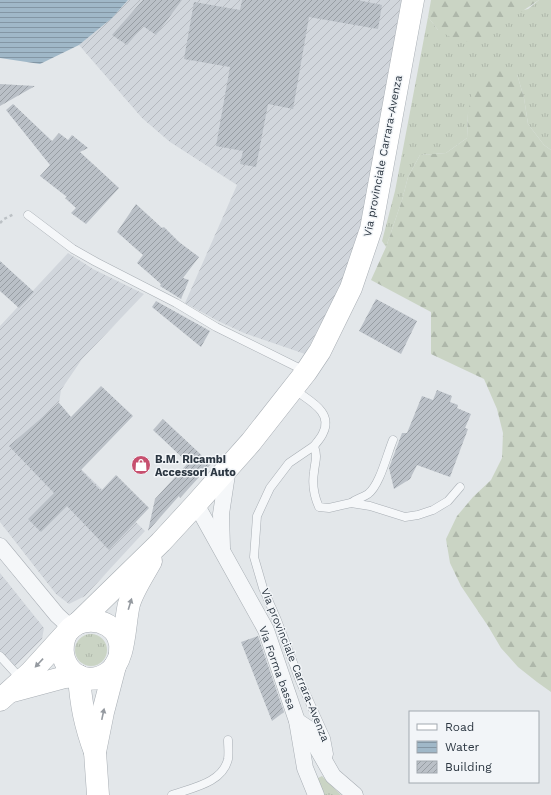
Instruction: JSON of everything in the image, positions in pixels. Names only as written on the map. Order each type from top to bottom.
[{"type":"main road","name":"Via provinciale Carrara-Avenza","points":[[10,691],[72,628],[161,542],[196,504],[251,442],[300,380],[320,351],[351,288],[371,229],[413,0]]},
{"type":"main road","name":"Via provinciale Carrara-Avenza","points":[[96,752],[103,712],[118,661],[129,604],[142,576],[161,542]]},
{"type":"main road","points":[[86,620],[102,622],[110,626],[119,640],[121,648],[118,661],[110,672],[99,677],[87,678],[79,676],[72,672],[63,658],[63,642],[72,628],[86,620]]},
{"type":"main road","points":[[10,691],[65,677],[79,676]]},
{"type":"main road","points":[[79,676],[82,712],[87,730],[96,752],[98,795]]},
{"type":"street","name":"Via Forma bassa","points":[[222,551],[221,514],[228,468]]},
{"type":"street","name":"Via Forma bassa","points":[[196,504],[266,630],[297,722],[305,768],[316,795]]},
{"type":"street","points":[[0,546],[56,615],[72,628]]},
{"type":"street","name":"Via Forma bassa","points":[[297,722],[309,729],[317,748],[333,776],[355,795]]},
{"type":"lane","name":"Via provinciale Carrara-Avenza","points":[[28,215],[73,249],[176,303],[300,380],[318,406],[325,419],[324,432],[314,446],[289,463],[270,488],[257,516],[254,557],[264,588],[300,681],[326,738],[329,754],[326,763]]},
{"type":"lane","points":[[351,503],[368,494],[378,482],[393,440]]},
{"type":"lane","points":[[314,446],[317,456],[314,473],[314,497],[319,507],[329,508],[351,503],[370,506],[405,518],[433,510],[448,501],[460,487]]},
{"type":"lane","points":[[0,656],[10,691]]},
{"type":"lane","points":[[172,795],[206,783],[218,776],[224,770],[228,758],[228,740]]},
{"type":"shaded area","points":[[128,0],[402,0],[362,220],[343,282],[305,354],[244,333],[185,303],[237,185],[170,142],[142,118],[79,45],[112,18]]},
{"type":"shaded area","points":[[68,253],[93,269],[144,294],[82,359],[61,390],[59,403],[71,417],[81,469],[145,531],[85,596],[69,604],[56,594],[0,522],[0,326]]},
{"type":"shaded area","points":[[0,573],[44,628],[42,639],[13,668],[0,654]]},
{"type":"green space","points":[[431,0],[539,0],[485,36],[461,43],[438,30],[428,17]]},
{"type":"green space","points":[[539,0],[551,0],[551,150],[544,145],[528,124],[524,98],[517,74],[468,113],[467,138],[446,153],[420,155],[408,177],[386,247],[382,241],[395,191],[428,17],[438,30],[528,9]]},
{"type":"green space","points":[[491,69],[517,74],[524,98],[528,124],[544,145],[551,150],[551,692],[518,667],[501,648],[461,586],[450,563],[446,539],[457,516],[473,497],[491,480],[502,458],[503,433],[497,409],[484,379],[431,354],[431,312],[371,280],[386,247],[408,177],[420,155],[446,153],[467,138],[468,113],[473,88]]},
{"type":"green space","points":[[88,634],[94,634],[104,641],[107,650],[106,656],[100,663],[94,666],[88,666],[78,659],[75,653],[75,647],[82,637]]},
{"type":"green space","points":[[322,776],[341,795],[323,795],[316,779]]},
{"type":"water","points":[[0,0],[128,0],[112,18],[79,45],[40,64],[0,58]]},
{"type":"building","points":[[143,0],[182,0],[156,35],[143,26],[127,45],[112,35]]},
{"type":"building","points":[[242,0],[357,0],[382,5],[378,29],[309,17],[293,109],[268,104],[256,167],[240,164],[243,151],[216,146],[230,67],[184,59],[194,2],[240,10]]},
{"type":"building","points":[[0,84],[35,86],[0,106]]},
{"type":"building","points":[[13,104],[52,141],[59,133],[68,140],[72,135],[88,148],[80,152],[119,188],[86,224],[71,213],[76,208],[65,198],[67,197],[40,176],[50,165],[6,110]]},
{"type":"building","points":[[136,204],[162,228],[164,227],[179,242],[199,257],[183,278],[189,280],[181,299],[160,286],[161,284],[137,263],[143,255],[117,232]]},
{"type":"building","points":[[0,261],[34,292],[19,308],[0,291]]},
{"type":"building","points":[[376,299],[417,321],[401,354],[359,331]]},
{"type":"building","points":[[156,301],[210,331],[201,347],[152,307]]},
{"type":"building","points":[[101,386],[133,416],[81,470],[101,491],[116,475],[149,508],[109,550],[67,506],[41,532],[28,519],[54,493],[9,446],[59,403],[71,417]]},
{"type":"building","points":[[437,390],[452,396],[450,402],[458,405],[457,408],[471,414],[465,428],[468,429],[450,477],[417,465],[410,479],[394,489],[389,468],[402,433],[407,433],[422,396],[433,400]]},
{"type":"building","points":[[163,419],[211,464],[180,498],[179,496],[148,531],[155,499],[188,463],[153,430]]},
{"type":"building","points":[[258,636],[284,712],[272,721],[241,642]]},
{"type":"place","name":"B.M. Ricambi Accessori Auto","points":[[141,465]]}]
